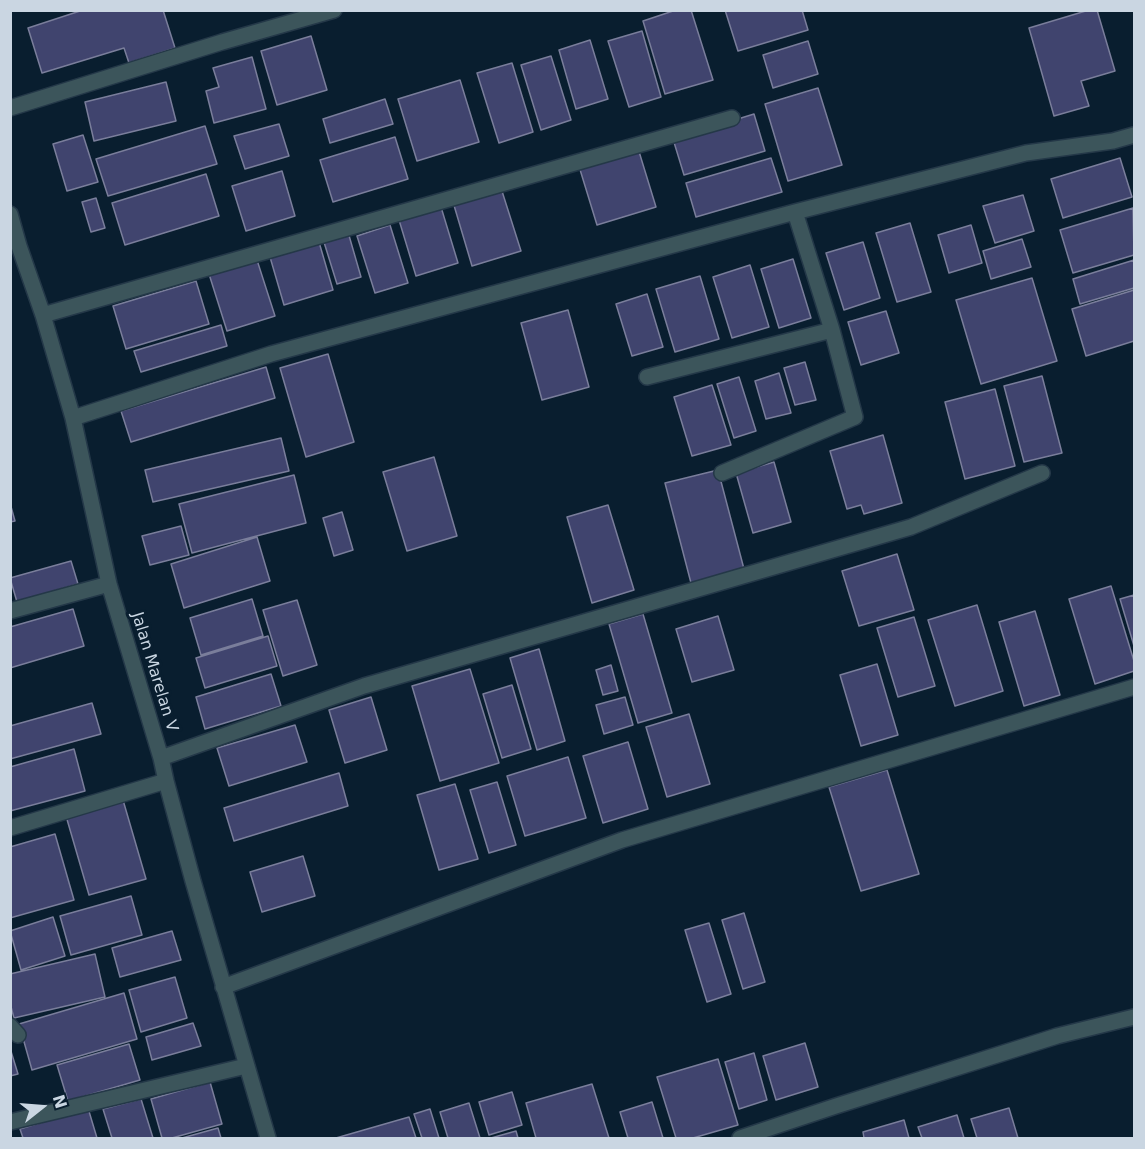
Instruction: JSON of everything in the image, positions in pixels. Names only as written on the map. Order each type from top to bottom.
[{"type":"street","points":[[10,108],[334,10]]},
{"type":"street","points":[[43,315],[732,117]]},
{"type":"street","points":[[73,418],[271,354],[795,212],[1026,153],[1113,141],[1134,135]]},
{"type":"street","points":[[723,473],[855,417],[832,330],[795,212]]},
{"type":"street","name":"Jalan Marelan V","points":[[10,214],[15,248],[43,315],[73,418],[109,584],[161,758],[223,987],[268,1138]]},
{"type":"street","points":[[647,377],[832,330]]},
{"type":"street","points":[[161,758],[364,686],[911,527],[1042,473]]},
{"type":"street","points":[[10,611],[109,584]]},
{"type":"street","points":[[223,987],[622,840],[1134,687]]},
{"type":"street","points":[[10,828],[166,782]]},
{"type":"street","points":[[740,1138],[1057,1036],[1134,1017]]},
{"type":"street","points":[[10,1122],[246,1066]]},
{"type":"building","points":[[83,10],[163,10],[175,48],[129,63],[124,48],[42,73],[28,28]]},
{"type":"building","points":[[676,10],[691,10],[713,80],[665,94],[643,21]]},
{"type":"building","points":[[725,10],[802,10],[808,30],[738,51]]},
{"type":"building","points":[[1089,10],[1097,10],[1115,71],[1081,81],[1089,106],[1054,116],[1029,28]]},
{"type":"building","points":[[642,31],[661,97],[629,107],[608,41]]},
{"type":"building","points":[[311,36],[327,90],[277,105],[261,51]]},
{"type":"building","points":[[590,40],[608,99],[576,109],[559,50]]},
{"type":"building","points":[[808,41],[818,74],[773,88],[763,55]]},
{"type":"building","points":[[551,56],[571,120],[541,130],[521,65]]},
{"type":"building","points":[[252,57],[266,109],[214,123],[206,91],[219,87],[213,68]]},
{"type":"building","points":[[512,63],[533,132],[499,143],[477,73]]},
{"type":"building","points":[[460,80],[479,142],[417,161],[398,99]]},
{"type":"building","points":[[166,82],[176,121],[94,141],[85,102]]},
{"type":"building","points":[[818,88],[842,165],[788,181],[765,104]]},
{"type":"building","points":[[385,99],[393,124],[330,143],[323,119]]},
{"type":"building","points":[[754,114],[765,151],[684,175],[673,139]]},
{"type":"building","points":[[279,124],[289,156],[245,169],[234,136]]},
{"type":"building","points":[[205,126],[217,164],[108,196],[96,159]]},
{"type":"building","points":[[83,135],[98,182],[67,191],[53,144]]},
{"type":"building","points":[[395,137],[408,179],[333,202],[320,160]]},
{"type":"building","points":[[637,145],[656,207],[597,225],[578,163]]},
{"type":"building","points":[[771,158],[782,192],[696,217],[686,183]]},
{"type":"building","points":[[1120,158],[1132,197],[1063,218],[1051,179]]},
{"type":"building","points":[[282,171],[295,216],[246,231],[232,186]]},
{"type":"building","points":[[206,174],[219,216],[125,245],[112,203]]},
{"type":"building","points":[[501,188],[521,251],[472,266],[453,202]]},
{"type":"building","points":[[1023,195],[1034,231],[995,243],[983,206]]},
{"type":"building","points":[[96,198],[105,228],[91,232],[82,202]]},
{"type":"building","points":[[441,207],[458,263],[416,276],[399,220]]},
{"type":"building","points":[[1133,208],[1134,255],[1073,273],[1060,230]]},
{"type":"building","points":[[910,223],[931,292],[897,302],[876,233]]},
{"type":"building","points":[[390,225],[408,283],[375,293],[357,236]]},
{"type":"building","points":[[971,225],[982,263],[949,273],[938,235]]},
{"type":"building","points":[[348,232],[361,277],[337,284],[323,239]]},
{"type":"building","points":[[1022,239],[1031,267],[991,279],[983,251]]},
{"type":"building","points":[[319,242],[333,290],[284,305],[270,257]]},
{"type":"building","points":[[863,242],[880,298],[844,310],[826,253]]},
{"type":"building","points":[[793,259],[811,318],[779,328],[761,269]]},
{"type":"building","points":[[257,260],[275,316],[227,331],[209,274]]},
{"type":"building","points":[[1134,260],[1134,288],[1080,304],[1073,279]]},
{"type":"building","points":[[750,265],[769,327],[732,338],[713,277]]},
{"type":"building","points":[[700,276],[719,339],[675,352],[656,289]]},
{"type":"building","points":[[1032,278],[1057,361],[981,384],[956,300]]},
{"type":"building","points":[[196,281],[209,324],[126,349],[113,306]]},
{"type":"building","points":[[1134,290],[1134,341],[1086,356],[1072,309]]},
{"type":"building","points":[[647,294],[663,347],[632,356],[616,304]]},
{"type":"building","points":[[568,310],[589,387],[542,400],[521,323]]},
{"type":"building","points":[[886,311],[899,353],[861,365],[848,322]]},
{"type":"building","points":[[221,325],[227,346],[141,372],[134,351]]},
{"type":"building","points":[[328,354],[354,442],[306,457],[280,368]]},
{"type":"building","points":[[805,362],[816,400],[795,405],[784,368]]},
{"type":"building","points":[[266,367],[275,398],[131,442],[121,411]]},
{"type":"building","points":[[779,373],[791,413],[766,419],[755,381]]},
{"type":"building","points":[[1042,376],[1062,453],[1024,462],[1004,386]]},
{"type":"building","points":[[739,377],[756,431],[734,438],[717,384]]},
{"type":"building","points":[[712,385],[731,445],[692,456],[674,397]]},
{"type":"building","points":[[995,389],[1015,466],[965,479],[945,402]]},
{"type":"building","points":[[883,435],[902,503],[864,514],[861,505],[847,509],[830,451]]},
{"type":"building","points":[[281,438],[289,471],[153,502],[145,470]]},
{"type":"building","points":[[434,457],[457,536],[407,551],[383,472]]},
{"type":"building","points":[[774,462],[791,522],[753,533],[736,473]]},
{"type":"building","points":[[718,470],[744,569],[691,583],[665,483]]},
{"type":"building","points":[[294,475],[306,523],[192,553],[179,504]]},
{"type":"building","points":[[10,503],[15,521],[10,522]]},
{"type":"building","points":[[608,505],[634,590],[592,603],[567,517]]},
{"type":"building","points":[[342,512],[353,550],[334,556],[323,518]]},
{"type":"building","points":[[181,526],[189,555],[150,565],[142,536]]},
{"type":"building","points":[[257,537],[270,581],[184,608],[171,564]]},
{"type":"building","points":[[897,554],[914,610],[859,626],[842,571]]},
{"type":"building","points":[[71,561],[78,584],[17,602],[10,578]]},
{"type":"building","points":[[1111,586],[1134,661],[1134,671],[1095,684],[1069,599]]},
{"type":"building","points":[[1134,595],[1134,646],[1120,599]]},
{"type":"building","points":[[252,599],[263,636],[201,655],[190,618]]},
{"type":"building","points":[[297,600],[317,665],[283,676],[263,610]]},
{"type":"building","points":[[977,605],[1003,691],[955,706],[928,620]]},
{"type":"building","points":[[73,609],[84,646],[10,668],[10,627]]},
{"type":"building","points":[[1035,611],[1060,695],[1024,706],[999,622]]},
{"type":"building","points":[[643,614],[672,713],[638,723],[609,624]]},
{"type":"building","points":[[718,616],[734,670],[692,682],[676,629]]},
{"type":"building","points":[[914,617],[935,686],[898,697],[877,628]]},
{"type":"building","points":[[268,636],[277,666],[205,688],[196,658]]},
{"type":"building","points":[[539,649],[565,741],[537,750],[510,658]]},
{"type":"building","points":[[877,664],[898,735],[861,746],[840,675]]},
{"type":"building","points":[[611,665],[618,691],[603,695],[596,670]]},
{"type":"building","points":[[470,669],[499,763],[440,781],[412,686]]},
{"type":"building","points":[[271,674],[281,706],[205,729],[196,697]]},
{"type":"building","points":[[512,685],[531,749],[502,758],[483,694]]},
{"type":"building","points":[[371,697],[387,750],[345,763],[329,710]]},
{"type":"building","points":[[625,697],[633,725],[604,734],[596,705]]},
{"type":"building","points":[[92,703],[101,734],[10,759],[10,726]]},
{"type":"building","points":[[689,714],[710,784],[667,797],[646,727]]},
{"type":"building","points":[[295,725],[307,762],[229,786],[217,748]]},
{"type":"building","points":[[628,742],[648,809],[603,823],[583,756]]},
{"type":"building","points":[[74,749],[85,791],[10,811],[10,767]]},
{"type":"building","points":[[568,757],[586,818],[525,836],[507,776]]},
{"type":"building","points":[[887,770],[919,874],[861,891],[829,787]]},
{"type":"building","points":[[339,773],[348,806],[234,841],[224,808]]},
{"type":"building","points":[[497,782],[516,845],[489,853],[470,790]]},
{"type":"building","points":[[455,784],[478,859],[439,870],[417,795]]},
{"type":"building","points":[[123,800],[146,879],[89,895],[66,816]]},
{"type":"building","points":[[55,834],[74,900],[10,918],[10,847]]},
{"type":"building","points":[[303,856],[315,896],[262,912],[250,872]]},
{"type":"building","points":[[131,896],[142,935],[71,955],[60,916]]},
{"type":"building","points":[[744,913],[765,982],[743,989],[722,920]]},
{"type":"building","points":[[53,917],[65,956],[21,970],[10,931]]},
{"type":"building","points":[[709,923],[731,994],[707,1002],[685,930]]},
{"type":"building","points":[[172,931],[181,960],[120,977],[112,948]]},
{"type":"building","points":[[95,954],[105,997],[14,1018],[10,1003],[10,974]]},
{"type":"building","points":[[175,977],[187,1018],[141,1032],[129,990]]},
{"type":"building","points":[[124,993],[137,1039],[32,1070],[19,1024]]},
{"type":"building","points":[[193,1023],[201,1046],[152,1060],[146,1037]]},
{"type":"building","points":[[805,1043],[818,1087],[776,1100],[763,1056]]},
{"type":"building","points":[[129,1044],[140,1080],[68,1101],[57,1065]]},
{"type":"building","points":[[10,1048],[18,1074],[10,1076]]},
{"type":"building","points":[[754,1053],[767,1100],[739,1109],[725,1062]]},
{"type":"building","points":[[718,1059],[738,1125],[693,1138],[676,1138],[657,1077]]},
{"type":"building","points":[[210,1082],[222,1124],[172,1138],[162,1138],[151,1099]]},
{"type":"building","points":[[592,1084],[609,1138],[536,1138],[526,1103]]},
{"type":"building","points":[[512,1092],[522,1125],[489,1135],[479,1102]]},
{"type":"building","points":[[141,1099],[153,1138],[112,1138],[103,1109]]},
{"type":"building","points":[[652,1102],[663,1138],[628,1138],[620,1112]]},
{"type":"building","points":[[469,1103],[480,1138],[448,1138],[440,1112]]},
{"type":"building","points":[[88,1108],[97,1138],[23,1138],[20,1129]]},
{"type":"building","points":[[1009,1108],[1018,1138],[977,1138],[971,1119]]},
{"type":"building","points":[[430,1109],[439,1138],[422,1138],[414,1114]]},
{"type":"building","points":[[957,1115],[964,1138],[922,1138],[918,1127]]},
{"type":"building","points":[[409,1117],[416,1138],[336,1138]]},
{"type":"building","points":[[904,1120],[909,1138],[864,1138],[863,1132]]},
{"type":"building","points":[[218,1128],[221,1138],[182,1138]]},
{"type":"building","points":[[516,1131],[518,1138],[491,1138]]}]
